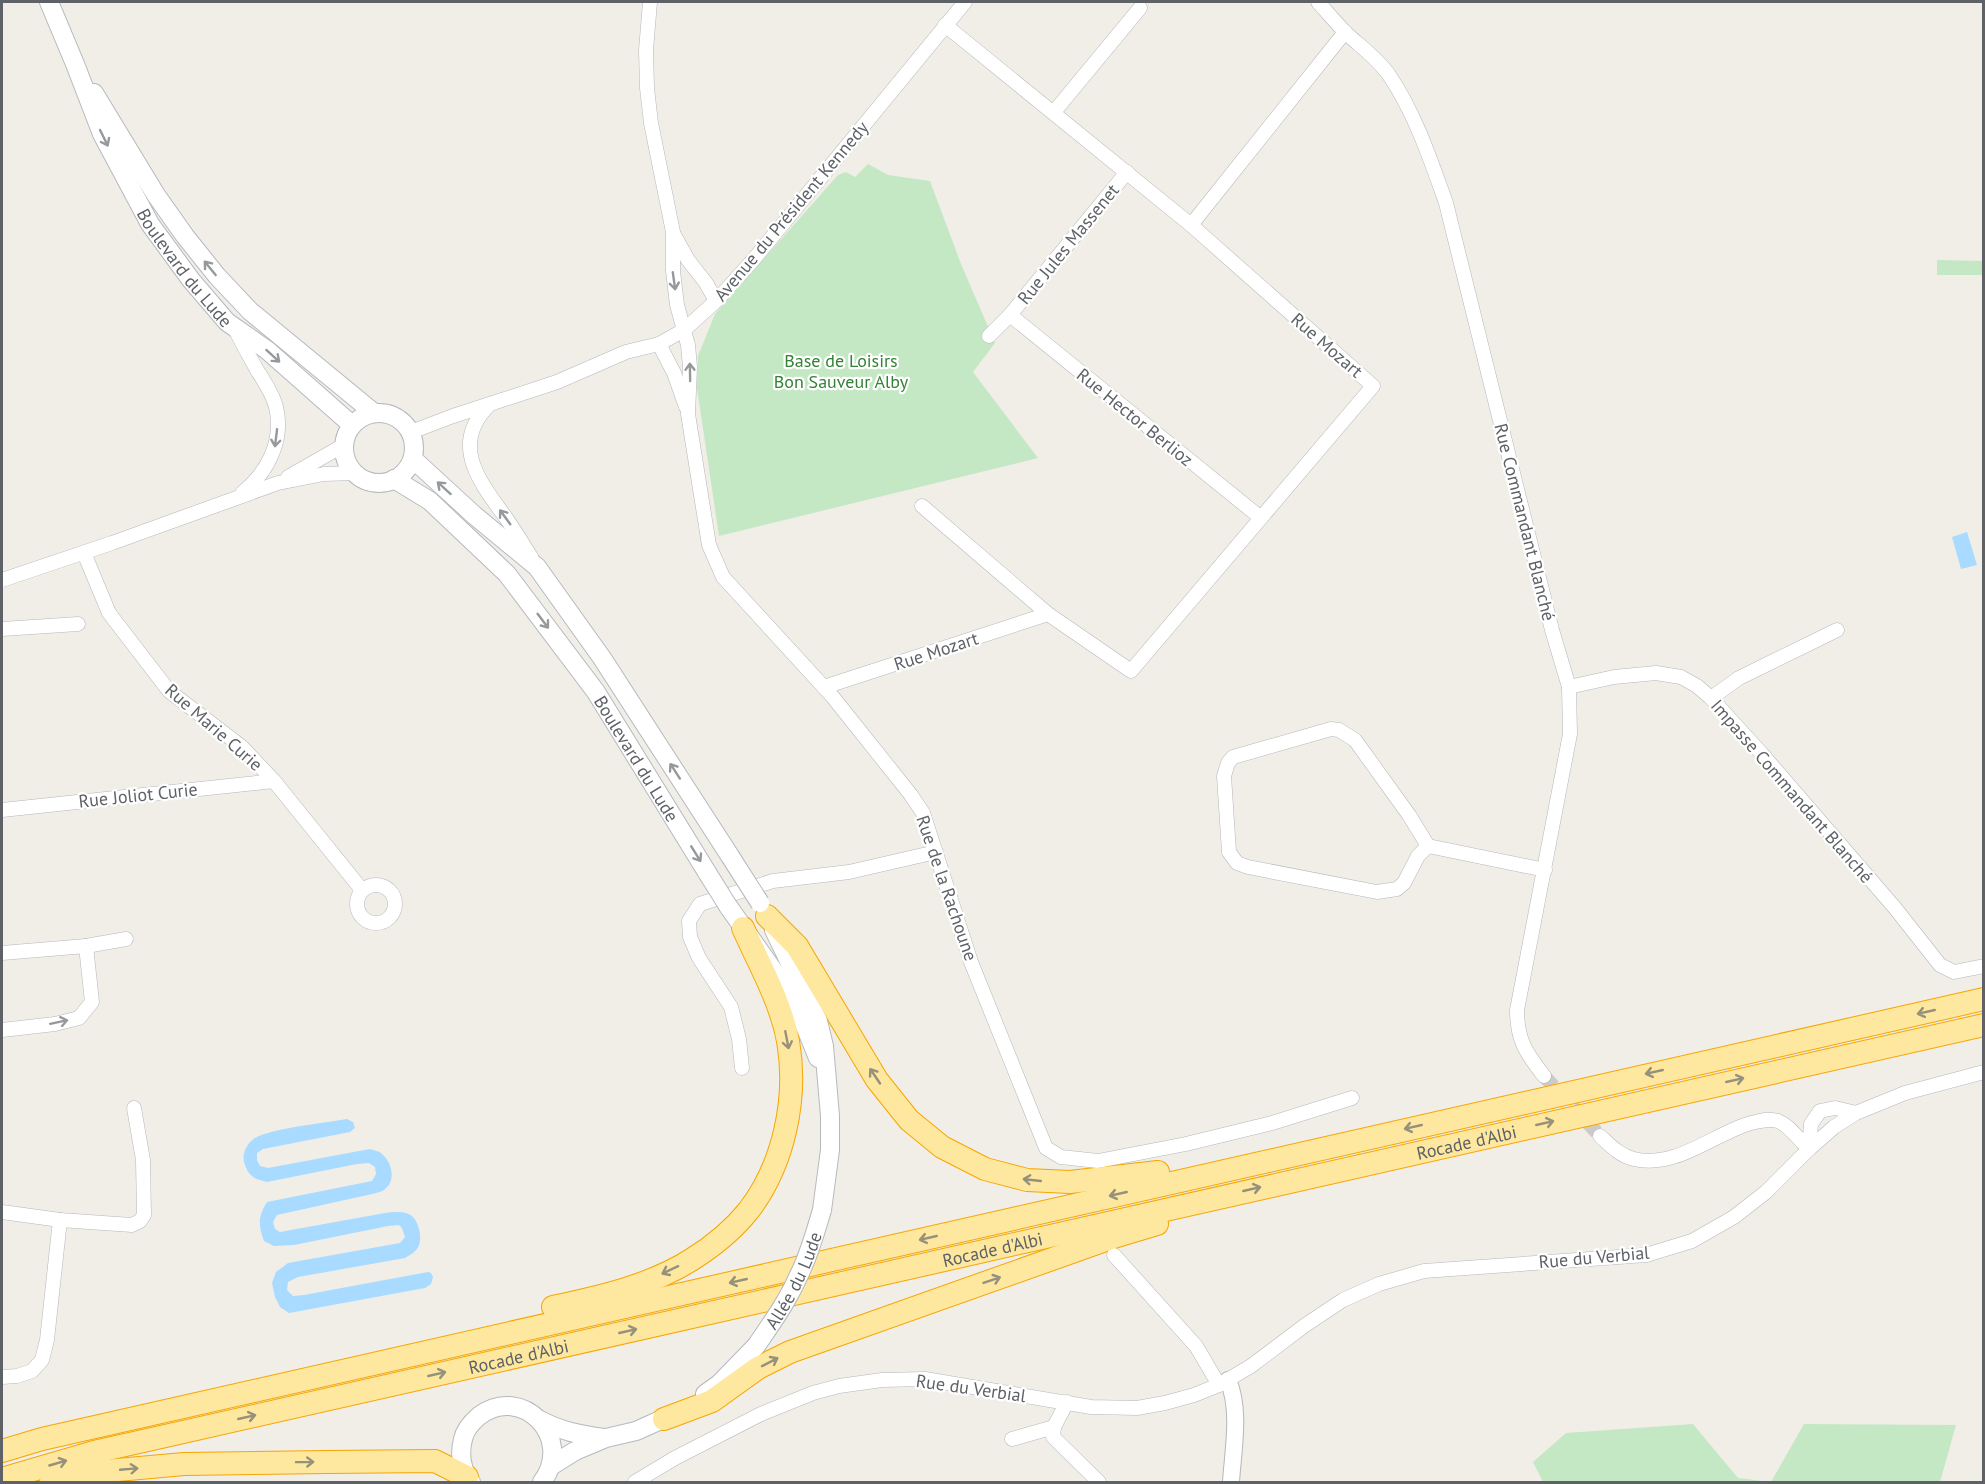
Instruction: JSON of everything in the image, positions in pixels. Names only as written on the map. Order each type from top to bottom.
[{"type":"highway","points":[[764,909],[797,946],[877,1080],[909,1120],[942,1147],[985,1169],[1027,1180],[1070,1182],[1173,1170],[1216,1172]]},
{"type":"highway","points":[[42,1439],[314,1362],[574,1302],[645,1282],[690,1261],[720,1240],[748,1210],[766,1182],[782,1146],[789,1108],[791,1073],[788,1041],[779,1008],[743,928]]},
{"type":"highway","name":"Rocade d'Albi","points":[[2,1451],[42,1439],[1983,999]]},
{"type":"highway","name":"Rocade d'Albi","points":[[2,1479],[94,1452],[150,1439],[1983,1025]]},
{"type":"highway","points":[[664,1419],[712,1401],[758,1368],[790,1352],[1117,1236],[1180,1218],[1195,1202]]},
{"type":"highway","points":[[51,1482],[106,1471],[184,1464],[435,1461],[469,1480]]},
{"type":"main road","name":"Boulevard du Lude","points":[[49,2],[102,134],[150,224],[191,280],[227,322],[267,350],[352,425]]},
{"type":"main road","name":"Boulevard du Lude","points":[[75,64],[116,126],[156,195],[217,276],[250,311],[374,413]]},
{"type":"main road","points":[[374,413],[385,413],[405,423],[414,441],[413,459],[402,474],[384,483],[363,479],[354,473],[345,455],[346,435],[352,425],[374,413]]},
{"type":"main road","name":"Boulevard du Lude","points":[[413,459],[474,515],[537,567],[602,658],[764,909],[818,1021],[824,1046],[830,1116],[830,1150],[822,1210]]},
{"type":"main road","name":"Boulevard du Lude","points":[[394,479],[430,501],[507,574],[596,692],[728,906],[778,977],[805,1026],[826,1080]]},
{"type":"main road","name":"Allée du Lude","points":[[606,1438],[636,1431],[664,1419],[695,1401],[719,1384],[756,1346],[799,1277],[822,1210]]},
{"type":"main road","points":[[469,1480],[462,1464],[461,1449],[464,1434],[472,1421],[484,1412],[498,1407],[513,1407],[528,1411],[557,1429],[573,1434],[606,1438]]},
{"type":"main road","points":[[540,1420],[552,1441],[553,1454],[547,1477]]},
{"type":"main road","points":[[547,1477],[575,1451],[606,1438]]},
{"type":"street","name":"Rue de la Rachoune","points":[[650,2],[646,50],[647,88],[651,123],[673,232],[673,271],[677,305],[688,345],[690,367],[688,414],[709,545],[723,577],[824,687],[917,804],[927,822],[971,962],[1046,1149],[1061,1157],[1098,1161],[1186,1144],[1272,1123],[1352,1098]]},
{"type":"street","name":"Avenue du Président Kennedy","points":[[411,432],[557,382],[626,352],[659,344],[684,330],[716,302],[754,259],[965,2]]},
{"type":"street","name":"Rue Commandant Blanché","points":[[1318,2],[1345,32],[1368,51],[1389,76],[1421,135],[1446,203],[1546,607],[1569,687],[1570,734],[1519,997],[1517,1023],[1519,1037],[1528,1056],[1544,1076]]},
{"type":"street","points":[[1054,112],[1140,8]]},
{"type":"street","points":[[945,25],[1191,225],[1345,32]]},
{"type":"street","name":"Rue Jules Massenet","points":[[989,336],[1010,315],[1127,172]]},
{"type":"street","name":"Rue Mozart","points":[[922,506],[1048,614],[1131,671],[1373,386],[1191,225]]},
{"type":"street","name":"Rue de la Rachoune","points":[[673,232],[688,260],[706,283],[716,302]]},
{"type":"street","name":"Rue Hector Berlioz","points":[[1010,315],[1261,518]]},
{"type":"street","points":[[234,327],[269,389],[276,406],[277,425],[275,447],[267,467],[255,482],[236,497]]},
{"type":"street","points":[[659,344],[681,392],[688,414]]},
{"type":"street","name":"Boulevard du Lude","points":[[491,403],[479,415],[473,427],[470,454],[472,463],[485,491],[537,567]]},
{"type":"street","points":[[278,483],[344,445]]},
{"type":"street","points":[[2,580],[278,483],[324,474],[354,473]]},
{"type":"street","name":"Rue Marie Curie","points":[[84,552],[109,613],[169,691],[242,747],[274,781],[362,890]]},
{"type":"street","name":"Rue Mozart","points":[[824,687],[1048,614]]},
{"type":"street","points":[[2,629],[78,624]]},
{"type":"street","points":[[1711,698],[1739,678],[1837,630]]},
{"type":"street","name":"Impasse Commandant Blanché","points":[[1569,687],[1623,676],[1663,673],[1682,677],[1697,686],[1711,698],[1762,754],[1888,900],[1940,965],[1954,972],[1983,966]]},
{"type":"street","points":[[1428,846],[1418,856],[1404,883],[1388,892],[1327,884],[1237,863],[1229,852],[1224,776],[1227,763],[1233,757],[1322,730],[1339,730],[1355,740],[1409,814],[1428,846],[1545,870]]},
{"type":"street","name":"Rue Joliot Curie","points":[[2,810],[274,781]]},
{"type":"street","points":[[742,1068],[739,1039],[731,1007],[699,958],[690,937],[689,921],[700,904],[773,881],[849,872],[936,852]]},
{"type":"street","points":[[2,953],[86,946],[126,939]]},
{"type":"street","points":[[2,1030],[55,1024],[79,1018],[92,1002],[86,946]]},
{"type":"street","name":"Rue du Verbial","points":[[635,1482],[675,1458],[761,1414],[813,1392],[839,1386],[882,1380],[925,1379],[1091,1407],[1137,1408],[1194,1395],[1251,1366],[1343,1300],[1379,1284],[1424,1271],[1646,1255],[1692,1241],[1734,1217],[1766,1192],[1834,1126],[1856,1113],[1905,1093],[1983,1072]]},
{"type":"street","points":[[2,1212],[60,1220],[132,1225],[140,1221],[144,1215],[143,1160],[134,1108]]},
{"type":"street","points":[[1809,1149],[1811,1124],[1820,1111],[1834,1108],[1856,1113]]},
{"type":"street","points":[[1600,1136],[1617,1152],[1633,1160],[1661,1161],[1745,1125],[1769,1118],[1781,1122],[1809,1149]]},
{"type":"street","points":[[2,1377],[17,1377],[32,1371],[42,1360],[47,1340],[60,1220]]},
{"type":"street","points":[[1113,1255],[1196,1346],[1223,1382],[1232,1389],[1235,1415],[1231,1482]]},
{"type":"street","points":[[1067,1402],[1054,1427],[1053,1437],[1099,1482]]},
{"type":"street","points":[[1012,1439],[1054,1427]]},
{"type":"green space","name":"Base de Loisirs Bon Sauveur Alby","points":[[868,164],[888,175],[930,181],[961,264],[995,343],[973,372],[1038,458],[719,536],[697,388],[698,356],[715,314],[838,175],[846,172],[855,177]]},
{"type":"green space","points":[[1937,260],[1983,261],[1983,275],[1937,275]]},
{"type":"green space","points":[[1693,1424],[1738,1478],[1771,1482],[1543,1482],[1533,1462],[1566,1433]]},
{"type":"green space","points":[[1804,1424],[1956,1425],[1940,1482],[1771,1482]]},
{"type":"water","points":[[1967,532],[1977,565],[1961,569],[1952,537]]},
{"type":"water","points":[[347,1119],[353,1122],[355,1128],[350,1132],[263,1149],[257,1153],[257,1160],[260,1166],[268,1168],[370,1149],[380,1153],[389,1163],[392,1177],[388,1186],[377,1193],[277,1215],[273,1222],[275,1229],[280,1232],[385,1213],[403,1212],[413,1217],[417,1224],[420,1233],[419,1246],[405,1258],[298,1277],[288,1282],[287,1290],[293,1296],[304,1295],[428,1272],[433,1277],[431,1284],[425,1288],[289,1313],[280,1307],[272,1283],[276,1272],[288,1263],[400,1243],[405,1237],[399,1225],[294,1245],[274,1246],[264,1241],[260,1221],[267,1202],[372,1181],[376,1174],[375,1167],[369,1163],[357,1164],[267,1182],[255,1178],[247,1171],[244,1152],[247,1145],[255,1138],[273,1131]]},
{"type":"tunnel","points":[[1544,1076],[1600,1136]]}]
